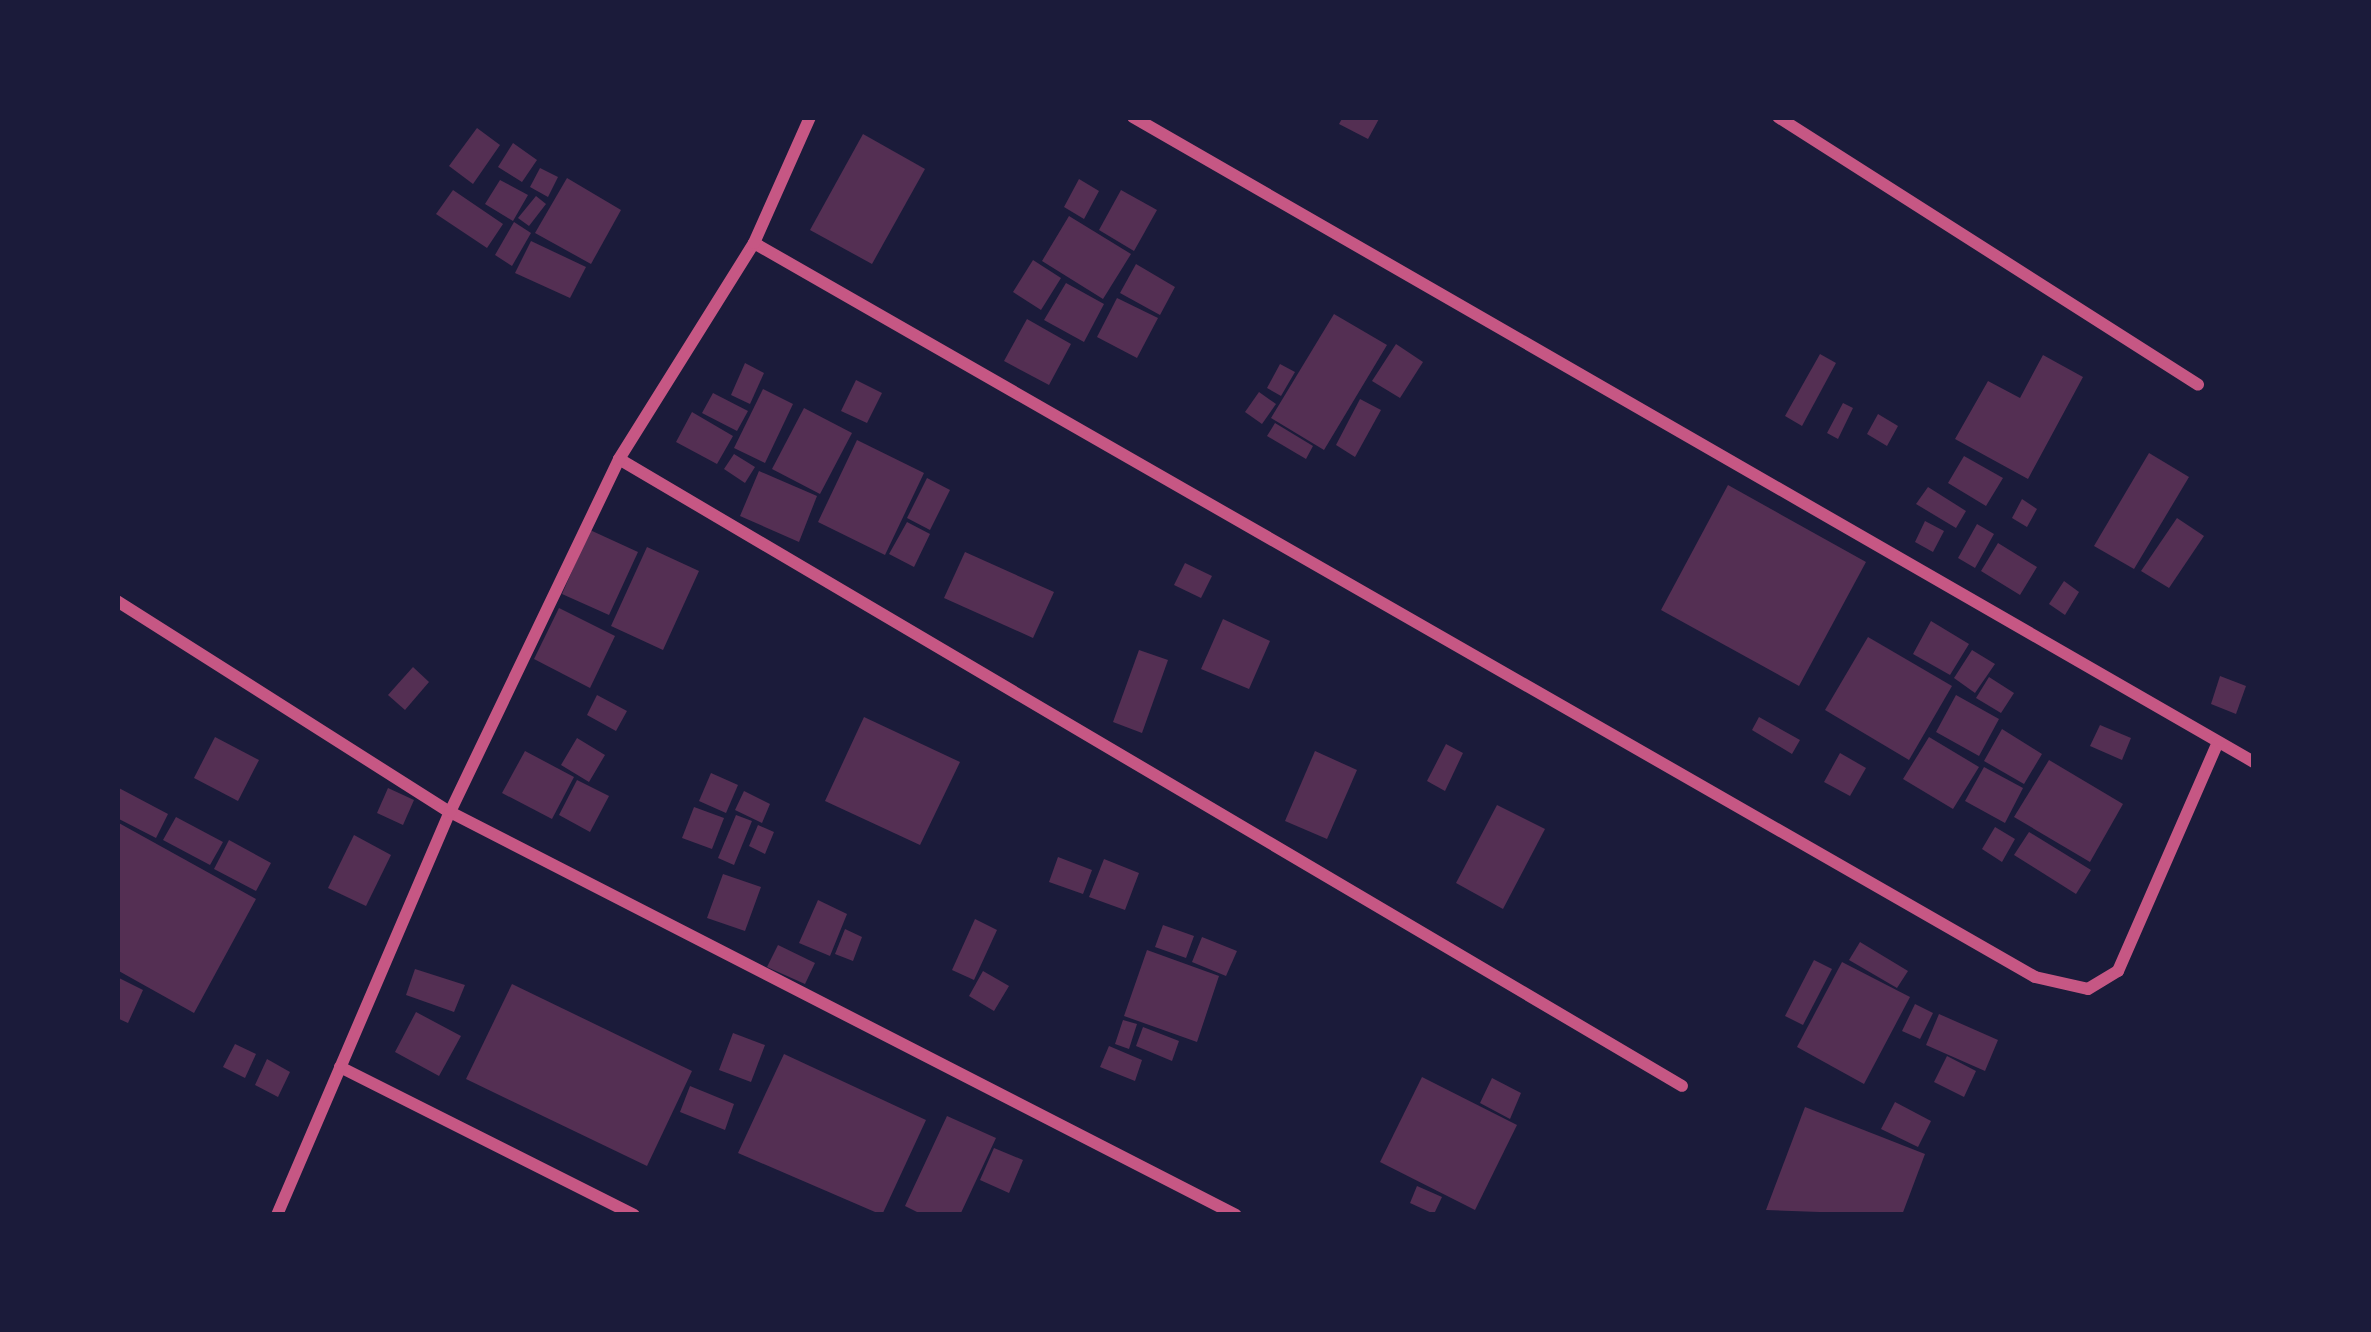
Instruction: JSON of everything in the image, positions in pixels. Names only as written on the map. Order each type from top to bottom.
[{"type":"street","points":[[277,1215],[450,812],[619,459],[754,243],[810,117]]},
{"type":"street","points":[[1133,117],[2254,762]]},
{"type":"street","points":[[1778,117],[2198,385]]},
{"type":"street","points":[[754,243],[2035,977],[2088,989],[2118,971],[2218,742]]},
{"type":"street","points":[[619,459],[1682,1086]]},
{"type":"street","points":[[117,601],[450,812],[1236,1215]]},
{"type":"street","points":[[340,1067],[634,1215]]},
{"type":"building","points":[[1343,117],[1380,117],[1368,139],[1339,124]]},
{"type":"building","points":[[477,128],[500,145],[473,184],[449,166]]},
{"type":"building","points":[[863,134],[925,169],[872,264],[810,230]]},
{"type":"building","points":[[513,143],[537,160],[522,182],[498,167]]},
{"type":"building","points":[[540,168],[558,177],[548,197],[530,187]]},
{"type":"building","points":[[567,178],[621,210],[591,264],[535,233]]},
{"type":"building","points":[[1079,179],[1099,191],[1084,219],[1064,207]]},
{"type":"building","points":[[500,180],[528,195],[513,221],[485,204]]},
{"type":"building","points":[[453,190],[503,224],[487,248],[436,214]]},
{"type":"building","points":[[1121,190],[1157,210],[1134,251],[1099,230]]},
{"type":"building","points":[[536,196],[546,204],[529,226],[518,218]]},
{"type":"building","points":[[1069,216],[1131,254],[1103,299],[1042,261]]},
{"type":"building","points":[[514,222],[531,233],[512,266],[495,255]]},
{"type":"building","points":[[531,241],[586,267],[570,298],[515,273]]},
{"type":"building","points":[[1033,260],[1061,278],[1041,310],[1013,292]]},
{"type":"building","points":[[1136,264],[1175,287],[1160,315],[1120,293]]},
{"type":"building","points":[[1066,283],[1104,304],[1084,342],[1044,320]]},
{"type":"building","points":[[1117,298],[1158,318],[1137,358],[1097,337]]},
{"type":"building","points":[[1334,314],[1387,345],[1324,450],[1271,418]]},
{"type":"building","points":[[1027,319],[1071,344],[1049,385],[1004,361]]},
{"type":"building","points":[[1396,344],[1423,362],[1400,398],[1372,381]]},
{"type":"building","points":[[1820,354],[1836,363],[1802,426],[1785,416]]},
{"type":"building","points":[[2043,355],[2083,377],[2028,479],[1955,439],[1988,381],[2020,398]]},
{"type":"building","points":[[745,363],[764,373],[750,404],[731,395]]},
{"type":"building","points":[[1280,364],[1295,372],[1281,396],[1267,388]]},
{"type":"building","points":[[856,380],[882,393],[867,423],[841,411]]},
{"type":"building","points":[[763,389],[793,404],[765,463],[734,448]]},
{"type":"building","points":[[1259,392],[1276,404],[1262,424],[1245,412]]},
{"type":"building","points":[[713,393],[748,411],[737,431],[702,413]]},
{"type":"building","points":[[1360,399],[1381,410],[1355,457],[1336,445]]},
{"type":"building","points":[[1843,403],[1853,408],[1838,439],[1827,433]]},
{"type":"building","points":[[804,408],[852,433],[820,494],[772,469]]},
{"type":"building","points":[[692,412],[733,436],[717,464],[676,442]]},
{"type":"building","points":[[1878,414],[1898,426],[1887,446],[1867,434]]},
{"type":"building","points":[[1275,423],[1313,446],[1306,459],[1267,436]]},
{"type":"building","points":[[857,440],[924,473],[885,555],[818,522]]},
{"type":"building","points":[[2149,453],[2189,477],[2134,569],[2094,546]]},
{"type":"building","points":[[734,454],[755,467],[745,483],[724,469]]},
{"type":"building","points":[[1964,456],[2003,478],[1986,506],[1948,483]]},
{"type":"building","points":[[759,471],[817,496],[799,542],[740,516]]},
{"type":"building","points":[[927,478],[950,490],[930,530],[907,518]]},
{"type":"building","points":[[1728,485],[1866,562],[1799,686],[1661,610]]},
{"type":"building","points":[[1928,487],[1966,511],[1956,528],[1916,504]]},
{"type":"building","points":[[2022,499],[2037,509],[2027,527],[2012,518]]},
{"type":"building","points":[[2177,518],[2204,536],[2169,588],[2141,571]]},
{"type":"building","points":[[1925,521],[1944,531],[1933,552],[1915,542]]},
{"type":"building","points":[[907,522],[930,534],[914,567],[889,554]]},
{"type":"building","points":[[1977,524],[1994,534],[1975,568],[1958,558]]},
{"type":"building","points":[[590,530],[638,552],[609,615],[562,594]]},
{"type":"building","points":[[1998,543],[2037,567],[2020,595],[1981,571]]},
{"type":"building","points":[[647,547],[699,571],[663,650],[611,626]]},
{"type":"building","points":[[965,552],[1054,592],[1033,638],[944,598]]},
{"type":"building","points":[[1185,563],[1212,576],[1201,598],[1174,585]]},
{"type":"building","points":[[2064,581],[2079,592],[2065,615],[2049,604]]},
{"type":"building","points":[[559,608],[615,636],[590,688],[534,659]]},
{"type":"building","points":[[1223,619],[1270,641],[1249,689],[1201,669]]},
{"type":"building","points":[[1931,621],[1969,644],[1950,675],[1913,654]]},
{"type":"building","points":[[1868,637],[1952,686],[1909,760],[1825,710]]},
{"type":"building","points":[[1139,650],[1168,660],[1142,733],[1113,722]]},
{"type":"building","points":[[1972,650],[1995,664],[1975,693],[1954,678]]},
{"type":"building","points":[[413,667],[429,682],[405,710],[388,695]]},
{"type":"building","points":[[2220,676],[2246,686],[2236,714],[2211,704]]},
{"type":"building","points":[[1989,677],[2014,693],[2001,713],[1976,698]]},
{"type":"building","points":[[597,695],[627,711],[616,731],[587,715]]},
{"type":"building","points":[[1956,695],[1999,719],[1979,756],[1936,732]]},
{"type":"building","points":[[864,717],[960,762],[920,845],[825,801]]},
{"type":"building","points":[[1759,717],[1800,740],[1792,754],[1752,730]]},
{"type":"building","points":[[2100,725],[2131,738],[2122,760],[2090,746]]},
{"type":"building","points":[[2002,729],[2042,754],[2024,784],[1984,761]]},
{"type":"building","points":[[215,737],[259,760],[238,801],[194,778]]},
{"type":"building","points":[[1929,737],[1979,767],[1953,809],[1903,779]]},
{"type":"building","points":[[577,738],[605,755],[589,782],[561,765]]},
{"type":"building","points":[[1446,744],[1463,753],[1445,791],[1427,781]]},
{"type":"building","points":[[525,751],[574,777],[552,819],[502,793]]},
{"type":"building","points":[[1315,751],[1357,770],[1327,839],[1285,821]]},
{"type":"building","points":[[1840,753],[1866,768],[1850,796],[1824,782]]},
{"type":"building","points":[[2049,760],[2123,804],[2090,862],[2014,817]]},
{"type":"building","points":[[1984,767],[2023,788],[2005,823],[1965,801]]},
{"type":"building","points":[[711,773],[738,785],[726,813],[699,801]]},
{"type":"building","points":[[577,780],[609,796],[590,832],[559,815]]},
{"type":"building","points":[[117,787],[168,814],[156,838],[117,818]]},
{"type":"building","points":[[388,788],[414,800],[403,825],[377,813]]},
{"type":"building","points":[[744,791],[770,804],[762,823],[735,810]]},
{"type":"building","points":[[1497,805],[1545,829],[1503,909],[1456,883]]},
{"type":"building","points":[[694,807],[724,818],[712,849],[682,838]]},
{"type":"building","points":[[736,815],[752,821],[734,865],[718,858]]},
{"type":"building","points":[[176,817],[223,842],[210,865],[163,840]]},
{"type":"building","points":[[117,822],[256,899],[194,1013],[117,970]]},
{"type":"building","points":[[758,825],[774,832],[765,854],[749,846]]},
{"type":"building","points":[[1995,827],[2015,839],[2002,862],[1982,849]]},
{"type":"building","points":[[2029,832],[2091,870],[2076,894],[2014,855]]},
{"type":"building","points":[[354,835],[391,855],[366,906],[328,888]]},
{"type":"building","points":[[229,840],[271,863],[256,891],[214,869]]},
{"type":"building","points":[[1058,857],[1092,870],[1083,894],[1049,882]]},
{"type":"building","points":[[1104,859],[1139,873],[1125,910],[1089,897]]},
{"type":"building","points":[[723,874],[761,887],[745,931],[707,918]]},
{"type":"building","points":[[818,900],[847,914],[830,956],[799,943]]},
{"type":"building","points":[[975,919],[997,930],[974,980],[952,970]]},
{"type":"building","points":[[1163,925],[1194,936],[1186,958],[1155,947]]},
{"type":"building","points":[[845,929],[862,937],[853,961],[835,954]]},
{"type":"building","points":[[1202,937],[1237,951],[1226,976],[1192,962]]},
{"type":"building","points":[[1860,942],[1908,971],[1897,988],[1849,960]]},
{"type":"building","points":[[778,945],[815,963],[805,984],[767,967]]},
{"type":"building","points":[[1147,950],[1219,976],[1197,1042],[1124,1016]]},
{"type":"building","points":[[1814,960],[1832,969],[1803,1025],[1785,1016]]},
{"type":"building","points":[[1842,962],[1910,997],[1864,1084],[1797,1047]]},
{"type":"building","points":[[415,969],[465,985],[454,1012],[406,995]]},
{"type":"building","points":[[983,971],[1009,986],[994,1011],[969,996]]},
{"type":"building","points":[[117,977],[143,990],[128,1023],[117,1018]]},
{"type":"building","points":[[512,984],[692,1071],[647,1166],[466,1079]]},
{"type":"building","points":[[1915,1004],[1933,1013],[1920,1039],[1902,1031]]},
{"type":"building","points":[[416,1012],[461,1036],[439,1076],[395,1052]]},
{"type":"building","points":[[1939,1014],[1998,1040],[1985,1071],[1926,1045]]},
{"type":"building","points":[[1123,1020],[1137,1024],[1129,1049],[1115,1044]]},
{"type":"building","points":[[1143,1027],[1179,1041],[1172,1061],[1136,1046]]},
{"type":"building","points":[[733,1033],[765,1045],[751,1082],[719,1070]]},
{"type":"building","points":[[235,1044],[256,1054],[245,1078],[223,1067]]},
{"type":"building","points":[[1109,1046],[1142,1060],[1135,1081],[1100,1067]]},
{"type":"building","points":[[784,1054],[926,1120],[882,1215],[738,1153]]},
{"type":"building","points":[[1947,1056],[1976,1071],[1964,1097],[1934,1082]]},
{"type":"building","points":[[267,1059],[290,1072],[278,1097],[255,1085]]},
{"type":"building","points":[[1422,1077],[1517,1125],[1475,1210],[1380,1162]]},
{"type":"building","points":[[1492,1078],[1521,1093],[1510,1119],[1480,1103]]},
{"type":"building","points":[[690,1086],[734,1104],[725,1130],[680,1112]]},
{"type":"building","points":[[1895,1102],[1931,1121],[1918,1147],[1881,1129]]},
{"type":"building","points":[[1805,1107],[1925,1154],[1902,1215],[1766,1210]]},
{"type":"building","points":[[947,1116],[996,1138],[960,1215],[923,1215],[905,1206]]},
{"type":"building","points":[[994,1148],[1023,1160],[1009,1193],[980,1180]]},
{"type":"building","points":[[1417,1186],[1442,1197],[1434,1214],[1410,1203]]}]
